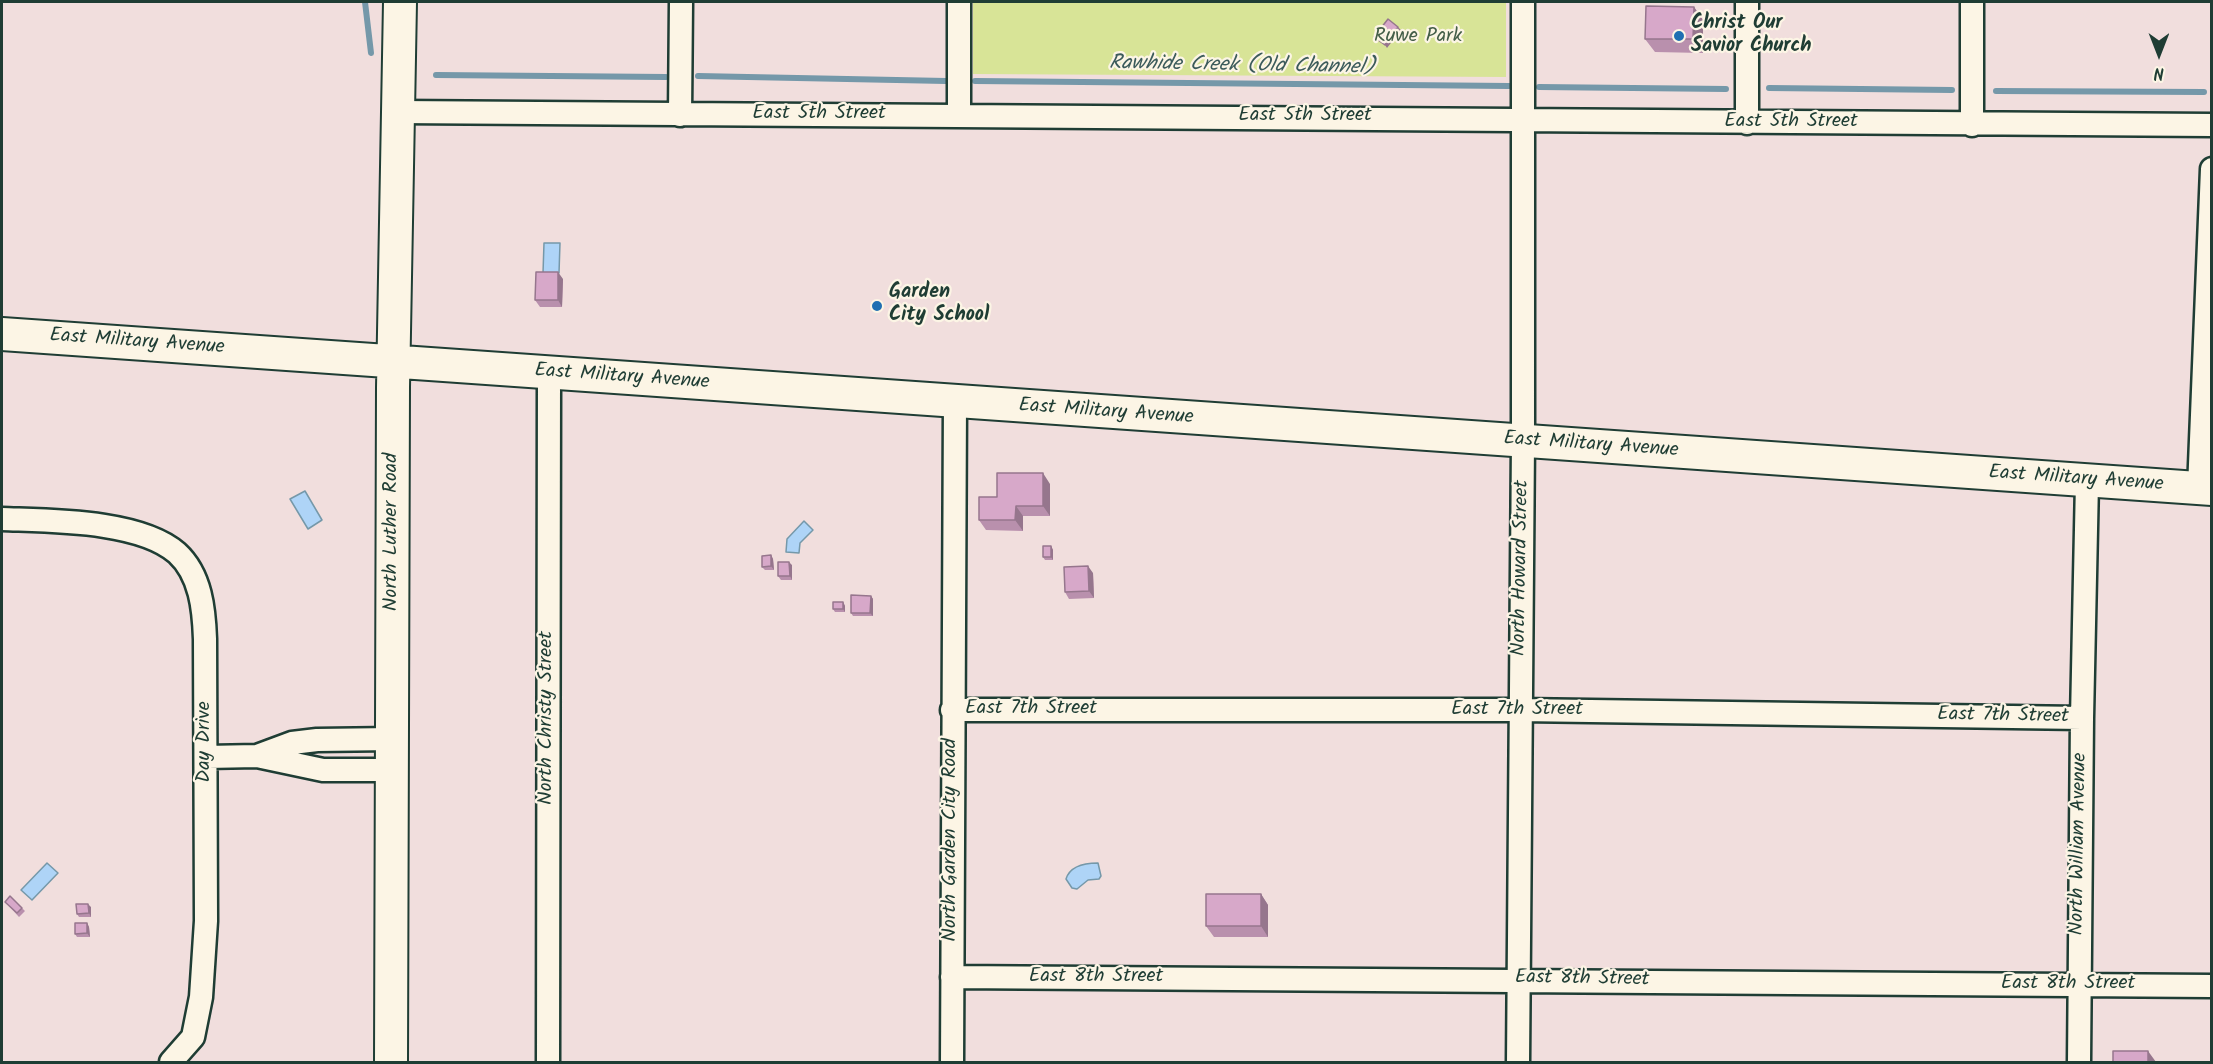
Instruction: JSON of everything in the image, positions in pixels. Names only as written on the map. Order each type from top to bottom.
[{"type":"main road","name":"North Luther Road","points":[[391,1062],[393,361],[400,2]]},
{"type":"main road","name":"East Military Avenue","points":[[2,334],[2205,489]]},
{"type":"street","points":[[680,114],[681,2]]},
{"type":"street","points":[[959,2],[959,115]]},
{"type":"street","name":"North Howard Street","points":[[1518,1062],[1523,442],[1523,2]]},
{"type":"street","points":[[1747,2],[1747,123]]},
{"type":"street","points":[[1972,2],[1972,124]]},
{"type":"street","name":"East 5th Street","points":[[398,112],[1522,119],[1747,123],[2211,124]]},
{"type":"street","points":[[2205,489],[2211,169]]},
{"type":"street","name":"North Christy Street","points":[[548,1062],[549,373]]},
{"type":"street","name":"North Garden City Road","points":[[952,1062],[955,402]]},
{"type":"street","name":"North William Avenue","points":[[2079,1062],[2087,482]]},
{"type":"street","name":"Day Drive","points":[[2,519],[49,521],[137,534],[177,554],[197,583],[204,610],[206,921],[201,997],[193,1037],[171,1062]]},
{"type":"street","name":"East 7th Street","points":[[952,710],[1520,710],[2082,718]]},
{"type":"street","points":[[257,756],[292,743],[317,740],[393,739]]},
{"type":"street","points":[[206,757],[257,756],[323,770],[392,770]]},
{"type":"street","name":"East 8th Street","points":[[952,977],[2211,986]]},
{"type":"green space","name":"Ruwe Park","points":[[973,2],[1506,2],[1506,77],[973,74]]},
{"type":"water","points":[[544,243],[560,243],[559,273],[543,273]]},
{"type":"water","points":[[305,491],[322,520],[308,529],[290,499]]},
{"type":"water","points":[[804,521],[813,530],[800,543],[799,553],[786,552],[787,539]]},
{"type":"water","points":[[47,863],[58,873],[32,900],[21,890]]},
{"type":"water","points":[[1098,863],[1101,876],[1099,879],[1088,880],[1077,889],[1072,888],[1066,879],[1074,868]]},
{"type":"building","points":[[1646,6],[1694,7],[1693,39],[1645,39]]},
{"type":"building","points":[[1388,19],[1398,27],[1385,45],[1374,37]]},
{"type":"building","points":[[536,272],[558,272],[558,300],[535,300]]},
{"type":"building","points":[[997,473],[1043,473],[1043,506],[1016,506],[1015,520],[979,520],[979,497],[997,497]]},
{"type":"building","points":[[1043,546],[1051,546],[1051,557],[1043,557]]},
{"type":"building","points":[[771,555],[771,566],[762,567],[762,556]]},
{"type":"building","points":[[778,562],[789,562],[790,576],[778,576]]},
{"type":"building","points":[[1088,566],[1089,591],[1065,592],[1064,567]]},
{"type":"building","points":[[851,595],[871,596],[870,613],[851,613]]},
{"type":"building","points":[[833,602],[843,602],[843,609],[833,609]]},
{"type":"building","points":[[1206,894],[1261,894],[1261,926],[1206,926]]},
{"type":"building","points":[[10,896],[22,908],[17,913],[5,902]]},
{"type":"building","points":[[76,904],[88,904],[89,913],[77,914]]},
{"type":"building","points":[[75,923],[87,923],[87,933],[75,934]]},
{"type":"building","points":[[2113,1051],[2148,1051],[2148,1062],[2113,1062]]},
{"type":"waterway","name":"Rawhide Creek (Old Channel)","points":[[365,2],[371,53]]},
{"type":"waterway","name":"Rawhide Creek (Old Channel)","points":[[436,75],[666,77]]},
{"type":"waterway","name":"Rawhide Creek (Old Channel)","points":[[698,76],[946,81]]},
{"type":"waterway","name":"Rawhide Creek (Old Channel)","points":[[975,81],[1509,86]]},
{"type":"waterway","name":"Rawhide Creek (Old Channel)","points":[[1539,87],[1726,89]]},
{"type":"waterway","name":"Rawhide Creek (Old Channel)","points":[[1769,88],[1952,90]]},
{"type":"waterway","name":"Rawhide Creek (Old Channel)","points":[[1996,91],[2204,92]]},
{"type":"place","name":"Christ Our Savior Church","points":[[1679,36]]},
{"type":"place","name":"Garden City School","points":[[877,306]]}]
